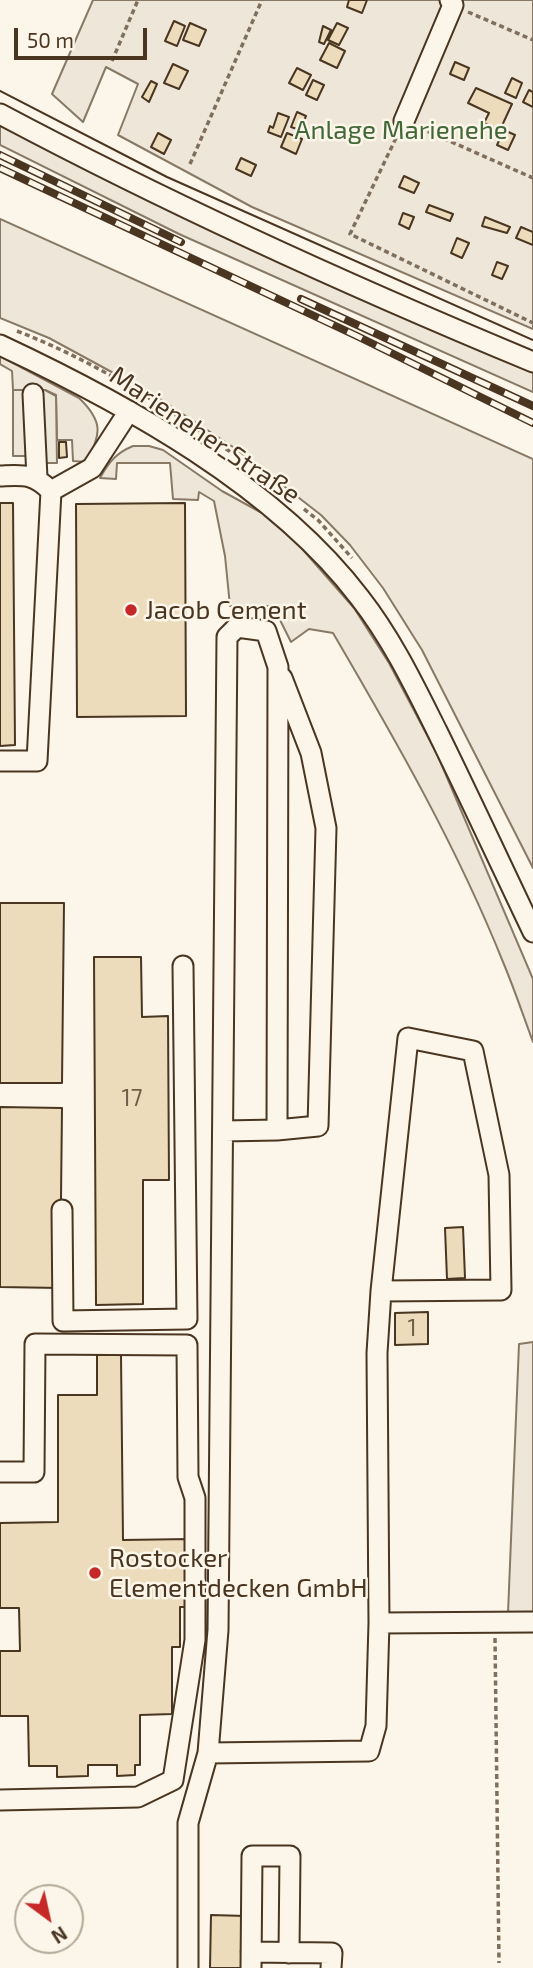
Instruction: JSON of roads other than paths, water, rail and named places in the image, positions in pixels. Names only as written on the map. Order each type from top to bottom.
[{"type":"street","points":[[404,121],[452,3]]},
{"type":"street","points":[[0,114],[91,162],[238,233],[533,362]]},
{"type":"street","name":"Marieneher Straße","points":[[0,345],[67,376],[129,411],[201,457],[277,511],[304,535],[361,599],[398,654],[533,932]]},
{"type":"street","points":[[0,761],[37,761],[44,485],[33,394]]},
{"type":"street","points":[[0,476],[26,475],[44,485],[92,468],[129,411]]},
{"type":"street","points":[[188,1968],[188,1823],[208,1753],[219,1630],[223,1131],[227,637],[237,627],[266,631],[311,753],[327,828],[318,1126],[223,1131]]},
{"type":"street","points":[[277,1130],[278,667]]},
{"type":"street","points":[[62,1210],[63,1321],[187,1319],[183,966]]},
{"type":"street","points":[[208,1753],[369,1751],[376,1726],[379,1623],[377,1353],[381,1291],[408,1038],[473,1051],[499,1175],[501,1290],[381,1291]]},
{"type":"street","points":[[0,1472],[34,1472],[35,1344],[187,1345],[188,1477],[195,1498],[195,1640],[173,1780],[138,1797],[0,1800]]},
{"type":"street","points":[[379,1623],[533,1622]]},
{"type":"street","points":[[289,1952],[290,1856],[252,1856],[251,1960],[289,1952],[331,1953],[331,1968]]},
{"type":"tram line","points":[[0,91],[167,177],[533,340]]},
{"type":"railway","points":[[0,155],[181,242]]},
{"type":"railway","points":[[0,168],[359,337],[533,423]]},
{"type":"railway","points":[[301,299],[533,406]]},
{"type":"place","name":"Jacob Cement","points":[[131,610]]},
{"type":"place","name":"Rostocker Elementdecken GmbH","points":[[95,1573]]},
{"type":"park label","name":"Anlage Marienehe","points":[[401,130]]}]
